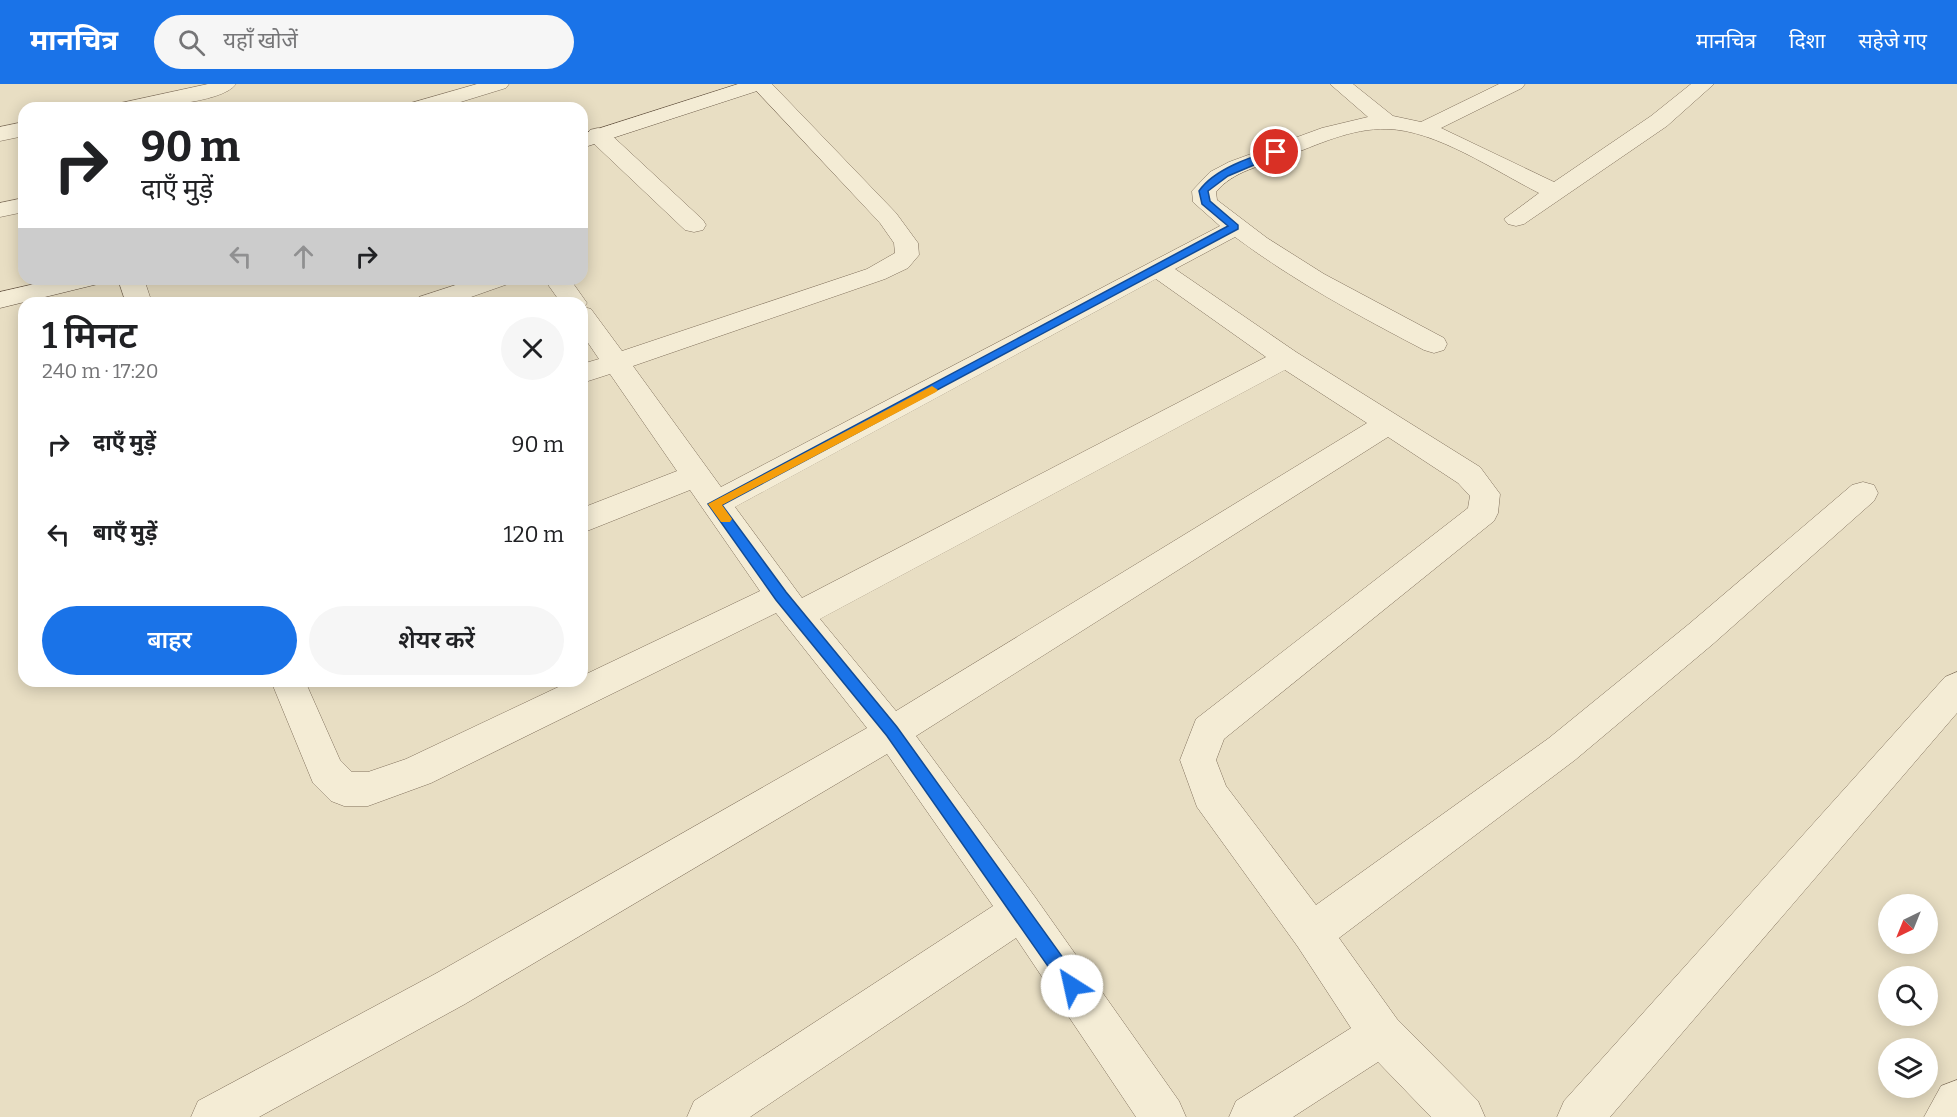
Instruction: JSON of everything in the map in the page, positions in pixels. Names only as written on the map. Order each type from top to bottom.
[{"type":"street","points":[[163,102],[209,91],[226,84]]},
{"type":"street","points":[[439,102],[499,84]]},
{"type":"street","points":[[590,138],[759,84],[888,218],[906,243],[907,255],[899,263],[876,274],[598,368]]},
{"type":"street","points":[[1340,84],[1387,122]]},
{"type":"street","points":[[1425,128],[1515,84]]},
{"type":"street","points":[[1516,219],[1659,121],[1704,84]]},
{"type":"street","points":[[1434,344],[1290,265],[1234,227],[1205,202],[1204,191],[1209,184],[1240,166],[1312,138],[1387,122],[1425,128],[1555,192]]},
{"type":"street","points":[[0,134],[18,130]]},
{"type":"street","points":[[590,138],[694,225]]},
{"type":"street","points":[[0,210],[18,206]]},
{"type":"street","points":[[714,504],[1234,227]]},
{"type":"street","points":[[1156,268],[1286,358],[1468,475],[1485,494],[1483,513],[1209,730],[1198,760],[1210,795],[1312,933],[1344,983],[1382,1034],[1462,1117]]},
{"type":"street","points":[[0,300],[64,285]]},
{"type":"street","points":[[446,297],[481,285]]},
{"type":"street","points":[[588,335],[598,368],[694,476],[789,605],[892,732],[1021,911],[1163,1117]]},
{"type":"street","points":[[291,687],[326,771],[344,789],[368,789],[418,771],[789,605],[1286,358]]},
{"type":"street","points":[[214,1117],[450,989],[892,732],[1388,423]]},
{"type":"street","points":[[588,519],[694,476]]},
{"type":"street","points":[[1312,933],[1562,748],[1701,634],[1863,493]]},
{"type":"street","points":[[1580,1117],[1927,724],[1957,687]]},
{"type":"street","points":[[710,1117],[1021,911]]},
{"type":"street","points":[[1252,1117],[1382,1034]]},
{"type":"street","points":[[1947,1117],[1957,1102]]},
{"type":"slow traffic","points":[[726,519],[714,504],[932,390]]},
{"type":"route","points":[[1072,986],[892,732],[781,596],[714,504],[1234,227],[1205,202],[1204,191],[1209,184],[1225,174],[1276,152]]}]
